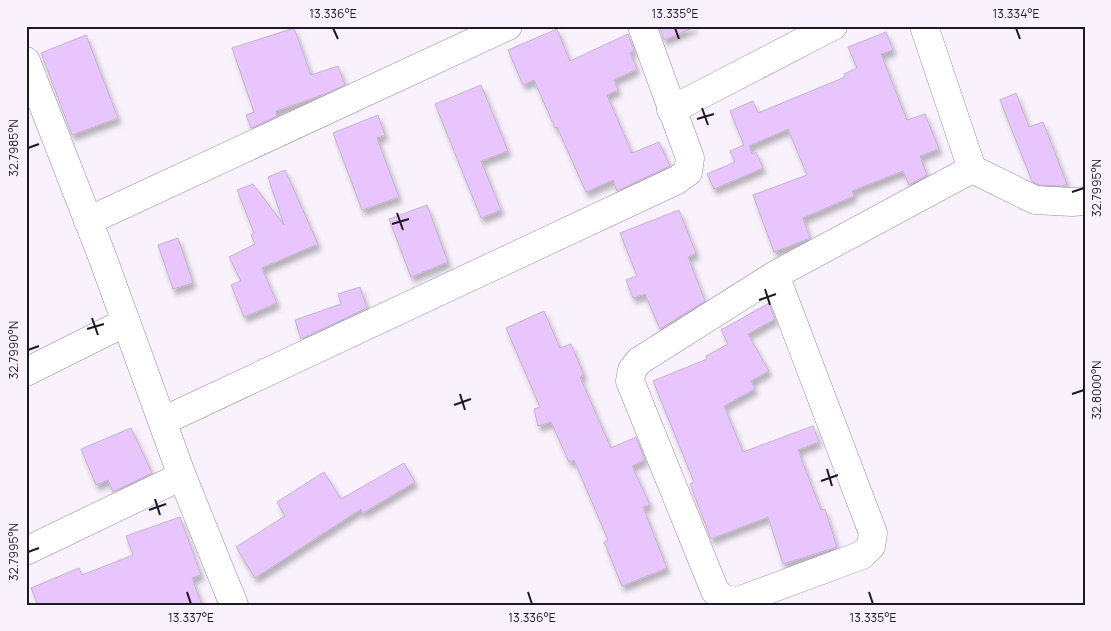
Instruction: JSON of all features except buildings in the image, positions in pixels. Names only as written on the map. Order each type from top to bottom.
[{"type":"street","points":[[88,221],[508,26]]},
{"type":"street","points":[[163,421],[688,172],[690,158],[642,26]]},
{"type":"street","points":[[671,110],[833,26]]},
{"type":"street","points":[[924,26],[972,169],[1035,200],[1085,201]]},
{"type":"street","points":[[26,60],[126,322],[182,476],[234,605]]},
{"type":"street","points":[[775,275],[873,533],[872,546],[862,555],[738,601],[724,599],[715,591],[630,382],[632,370],[639,361],[775,275],[972,169]]},
{"type":"street","points":[[26,372],[126,322]]},
{"type":"street","points":[[26,551],[182,476]]}]
